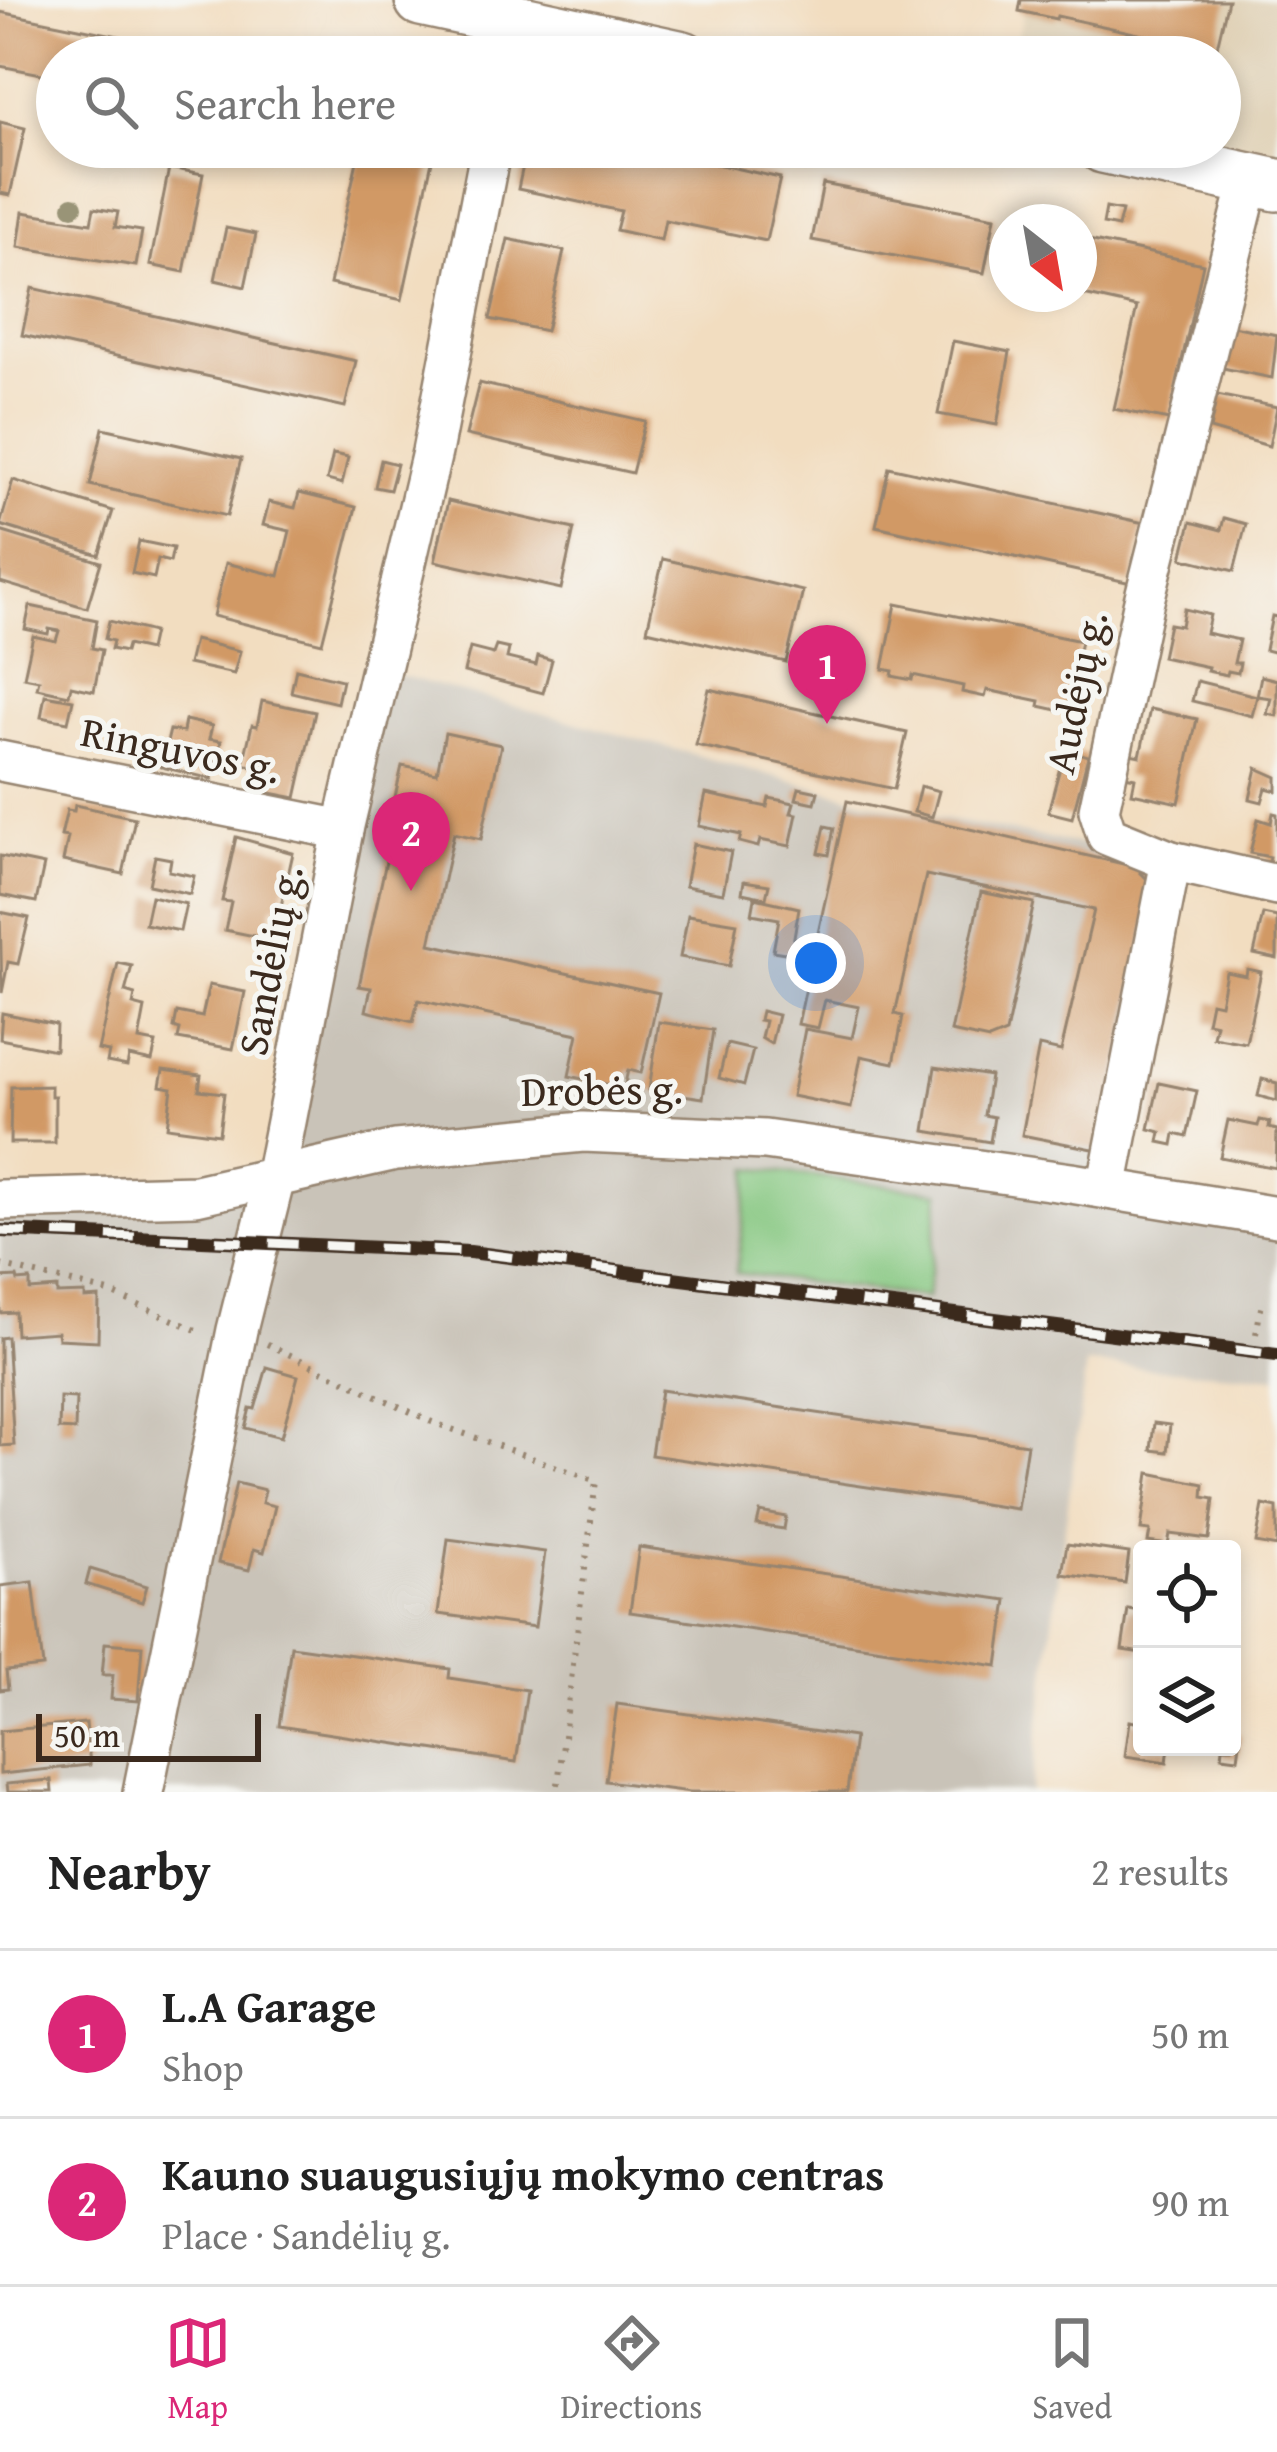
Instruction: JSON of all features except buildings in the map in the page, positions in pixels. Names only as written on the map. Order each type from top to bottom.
[{"type":"main road","points":[[421,0],[505,36]]},
{"type":"main road","points":[[1199,168],[1264,182]]},
{"type":"street","name":"Sandėlių g.","points":[[143,1792],[236,1338],[275,1178],[343,830],[432,452],[487,168]]},
{"type":"street","name":"Audėjų g.","points":[[1171,861],[1107,835],[1100,810],[1143,605],[1264,182]]},
{"type":"street","name":"Ringuvos g.","points":[[0,761],[343,830]]},
{"type":"street","points":[[1107,1188],[1171,861],[1277,885]]},
{"type":"street","name":"Drobės g.","points":[[0,1201],[196,1195],[396,1150],[583,1132],[765,1140],[1277,1217]]},
{"type":"path","points":[[0,1264],[110,1292],[236,1338],[432,1422],[596,1481],[557,1792]]},
{"type":"path","points":[[1256,1334],[1262,1303]]},
{"type":"shaded area","points":[[1027,0],[1277,0],[1277,151],[1241,144],[1241,36],[1018,36]]},
{"type":"shaded area","points":[[380,670],[915,814],[1171,861],[1107,1188],[1277,1217],[1277,1377],[1086,1364],[1031,1792],[0,1792],[0,1200],[275,1177]]},
{"type":"green space","points":[[750,1168],[940,1192],[927,1298],[736,1273]]},
{"type":"railway","points":[[0,1231],[470,1252],[1277,1355]]},
{"type":"place","name":"L.A Garage","points":[[827,724]]},
{"type":"place","name":"Kauno suaugusiųjų mokymo centras","points":[[411,891]]}]
